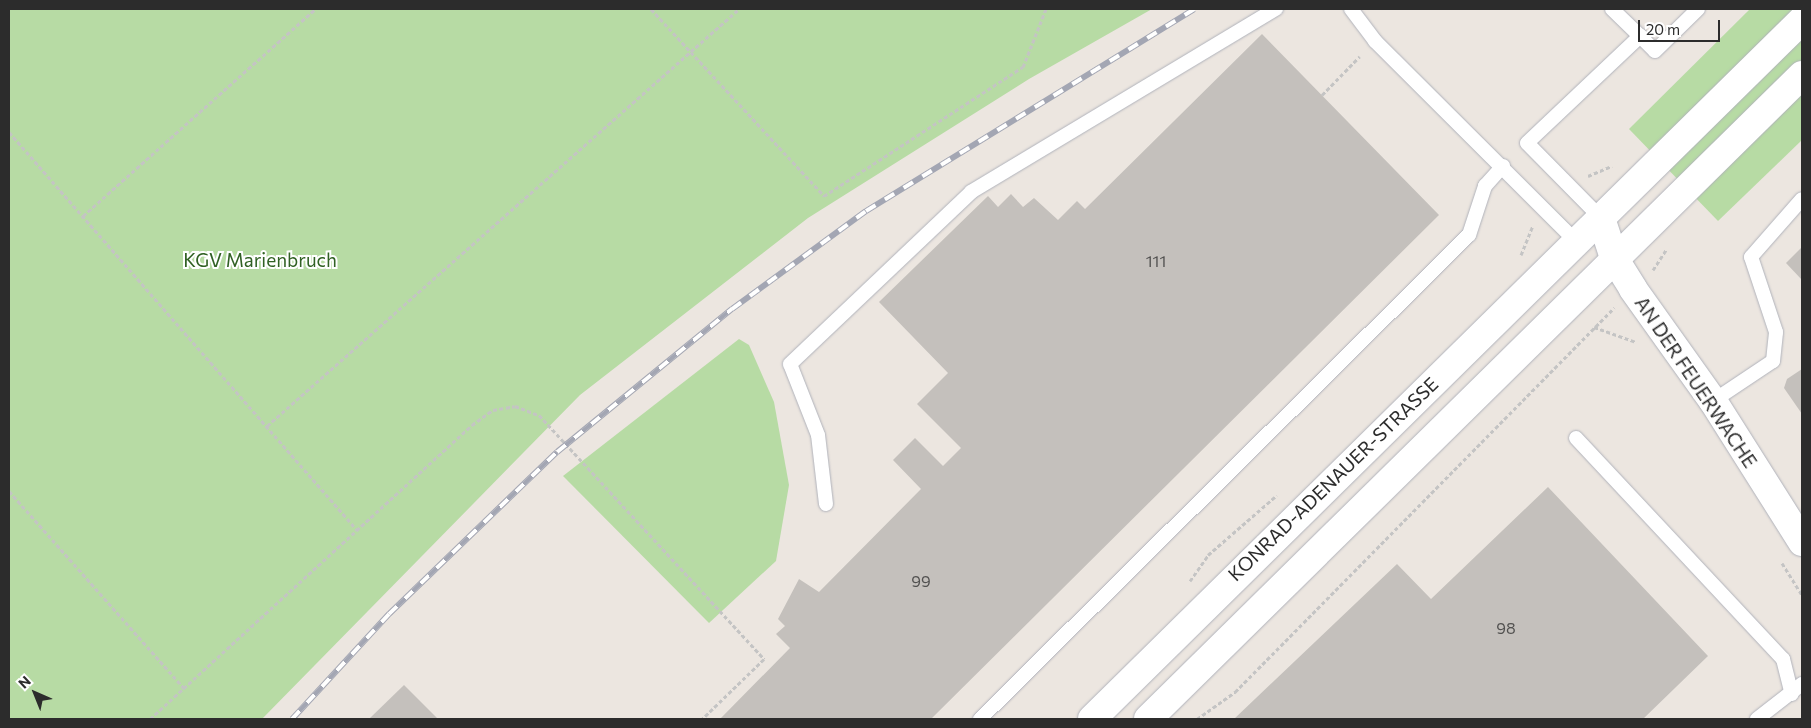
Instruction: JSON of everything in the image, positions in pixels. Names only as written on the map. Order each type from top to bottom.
[{"type":"street","name":"KONRAD-ADENAUER-STRASSE","points":[[1092,719],[1802,20]]},
{"type":"street","name":"KONRAD-ADENAUER-STRASSE","points":[[1148,719],[1802,74]]},
{"type":"street","name":"AN DER FEUERWACHE","points":[[1601,218],[1614,258],[1713,401],[1802,542]]},
{"type":"street","points":[[1576,241],[1614,258]]},
{"type":"lane","points":[[826,504],[818,435],[790,364],[971,192],[1276,9]]},
{"type":"lane","points":[[1351,9],[1375,41],[1504,166],[1576,241]]},
{"type":"lane","points":[[1612,9],[1655,51],[1698,9]]},
{"type":"lane","points":[[1601,218],[1527,144],[1640,36]]},
{"type":"lane","points":[[980,719],[1469,235],[1485,186],[1504,166]]},
{"type":"lane","points":[[1713,401],[1773,361],[1776,332],[1751,257],[1802,199]]},
{"type":"lane","points":[[1576,438],[1783,659],[1792,694]]},
{"type":"lane","points":[[1757,719],[1792,694],[1802,684]]},
{"type":"path","points":[[83,216],[315,9]]},
{"type":"path","points":[[651,9],[824,196],[1023,67],[1046,9]]},
{"type":"path","points":[[267,426],[739,9]]},
{"type":"path","points":[[1322,95],[1375,41]]},
{"type":"path","points":[[9,132],[357,530]]},
{"type":"path","points":[[1594,327],[1643,345]]},
{"type":"path","points":[[1197,719],[1235,692],[1584,337]]},
{"type":"path","points":[[150,719],[357,530],[493,410],[515,406],[539,416],[764,659],[702,719]]},
{"type":"path","points":[[9,491],[184,688]]},
{"type":"green space","name":"KGV Marienbruch","points":[[9,9],[1152,9],[1029,79],[808,218],[580,395],[262,719],[9,719]]},
{"type":"green space","points":[[1750,9],[1802,9],[1802,140],[1718,221],[1629,129]]},
{"type":"green space","points":[[739,339],[749,345],[774,402],[789,485],[776,561],[709,623],[563,476]]},
{"type":"building","points":[[1262,34],[1439,215],[931,719],[720,719],[790,648],[776,634],[785,626],[778,619],[799,579],[819,592],[921,489],[893,460],[915,438],[943,466],[961,448],[917,404],[948,373],[879,302],[988,196],[998,207],[1011,194],[1023,207],[1034,198],[1058,220],[1077,201],[1085,209]]},
{"type":"building","points":[[1802,247],[1802,280],[1786,263]]},
{"type":"building","points":[[1802,369],[1802,414],[1784,388],[1787,379]]},
{"type":"building","points":[[1548,487],[1708,656],[1643,719],[1234,719],[1397,564],[1431,599]]},
{"type":"building","points":[[404,685],[438,719],[369,719]]},
{"type":"railway","points":[[292,719],[389,614],[557,452],[732,309],[866,211],[1194,9]]}]
